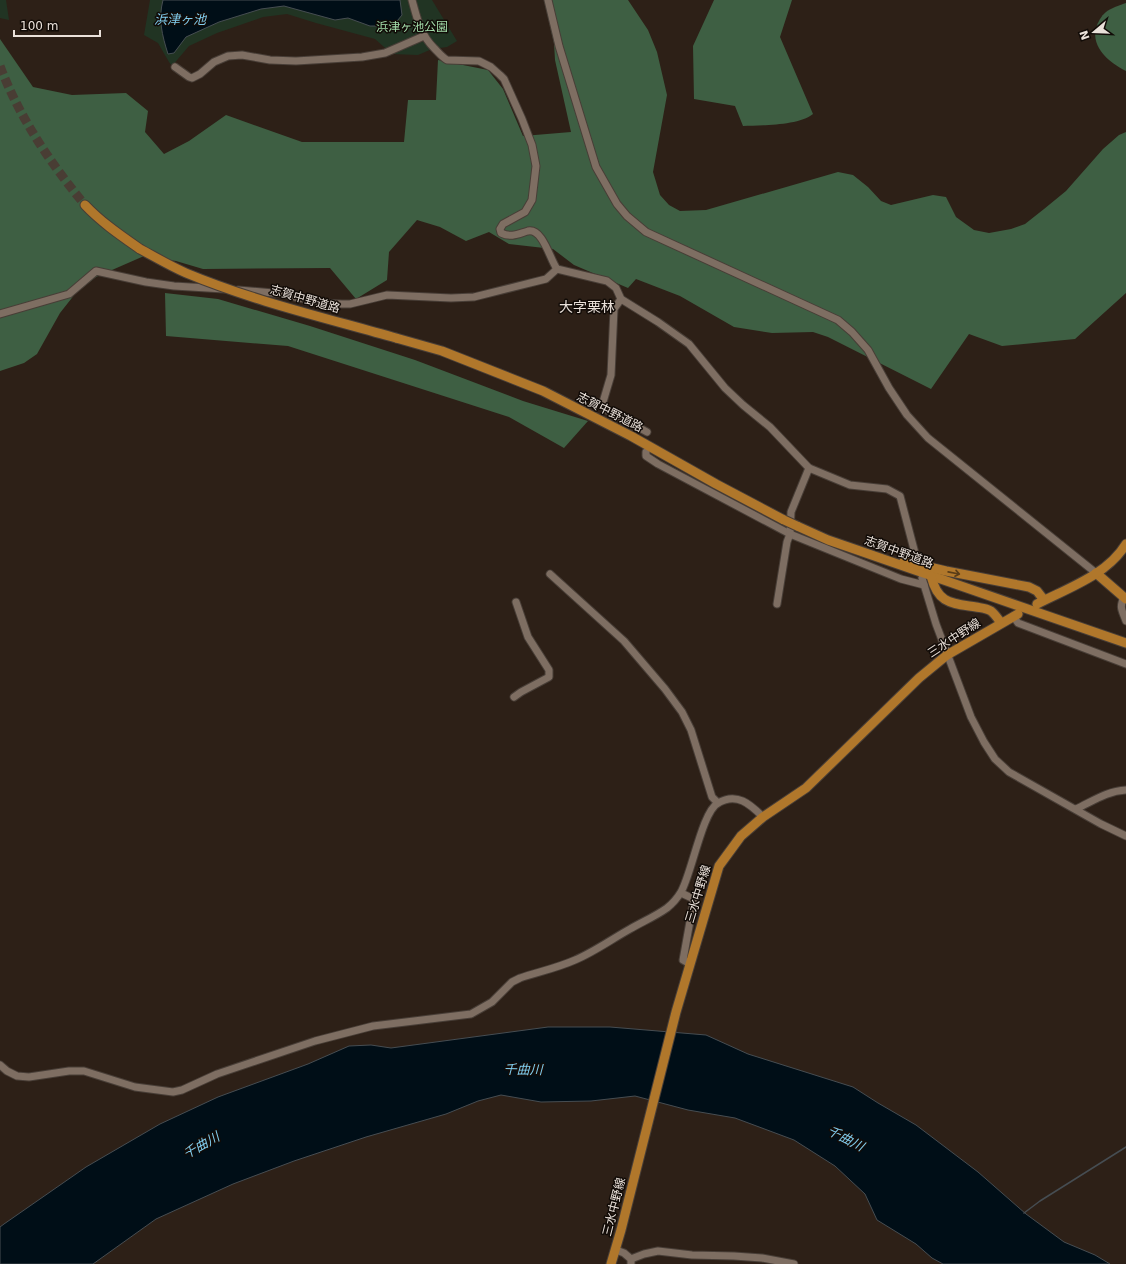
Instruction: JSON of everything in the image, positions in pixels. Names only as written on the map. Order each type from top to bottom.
[{"type":"main road","name":"志賀中野道路","points":[[85,205],[96,217],[140,249],[185,272],[252,297],[442,351],[543,391],[631,436],[784,520],[828,540],[875,556],[926,580],[1126,643]]},
{"type":"main road","points":[[875,556],[1029,586],[1038,591],[1041,602],[1096,573],[1109,564],[1122,551],[1126,544]]},
{"type":"main road","points":[[1096,573],[1126,598]]},
{"type":"main road","points":[[926,580],[944,600],[990,610],[1001,623]]},
{"type":"main road","name":"三水中野線","points":[[611,1264],[616,1250],[676,1012],[719,866],[740,836],[763,817],[806,788],[919,678],[947,655],[1016,615]]},
{"type":"street","points":[[412,0],[420,30],[443,58],[448,60],[479,61],[491,67],[504,79],[532,145],[536,166],[532,200],[525,212],[503,224],[500,229],[501,233],[506,236],[512,236],[530,231],[540,235],[557,269],[607,281],[616,288],[621,299],[658,322],[689,344],[726,388],[743,405],[770,427],[809,468],[850,485],[887,489],[900,496],[916,557]]},
{"type":"street","points":[[548,0],[559,46],[596,167],[617,204],[627,216],[646,232],[838,320],[852,332],[868,350],[889,388],[908,415],[928,438],[1096,573]]},
{"type":"street","points":[[175,67],[188,77],[192,78],[200,74],[214,62],[228,56],[242,55],[270,60],[296,61],[362,57],[385,53],[424,36]]},
{"type":"street","points":[[0,314],[69,294],[96,271],[146,282],[180,287],[266,292],[285,294],[323,303],[350,304],[387,295],[451,298],[474,297],[546,279],[557,269]]},
{"type":"street","points":[[621,299],[614,310],[612,375],[603,402],[605,409],[647,432]]},
{"type":"street","points":[[646,452],[646,456],[658,464],[790,534],[901,579],[926,580],[936,624],[947,655],[971,717],[995,759],[1009,772],[1101,824],[1126,836]]},
{"type":"street","points":[[777,604],[787,542],[790,534],[792,512],[809,468]]},
{"type":"street","points":[[550,574],[624,641],[665,689],[682,712],[691,730],[712,797],[718,803]]},
{"type":"street","points":[[1126,598],[1121,603],[1120,608],[1126,621]]},
{"type":"street","points":[[514,697],[549,677],[549,670],[528,637],[516,602]]},
{"type":"street","points":[[1016,615],[1018,623],[1126,664]]},
{"type":"street","points":[[1076,809],[1106,794],[1126,790]]},
{"type":"street","points":[[0,1065],[7,1071],[17,1076],[29,1077],[70,1071],[84,1071],[135,1086],[173,1092],[182,1090],[217,1074],[315,1041],[373,1026],[471,1014],[492,1002],[512,982],[574,960],[667,908],[681,893],[690,870],[703,826],[718,803],[729,799],[739,799],[752,806],[763,817]]},
{"type":"street","points":[[681,893],[694,899],[683,960],[690,964]]},
{"type":"street","points":[[616,1250],[624,1253],[631,1262],[644,1254],[658,1252],[692,1255],[734,1256],[762,1261],[794,1264]]},
{"type":"green space","points":[[0,0],[6,0],[9,20],[0,18]]},
{"type":"green space","name":"浜津ヶ池公園","points":[[150,0],[432,0],[457,41],[447,47],[432,49],[418,55],[392,54],[375,39],[287,14],[263,17],[217,33],[189,46],[172,66],[158,43],[144,35]]},
{"type":"green space","points":[[544,0],[628,0],[648,30],[657,52],[667,95],[653,172],[660,195],[669,205],[680,211],[706,210],[838,172],[853,175],[868,187],[881,201],[891,205],[933,195],[946,197],[956,217],[974,230],[989,233],[1011,229],[1025,224],[1066,191],[1103,149],[1119,135],[1126,132],[1126,293],[1075,339],[1002,346],[969,334],[931,389],[828,337],[813,332],[772,333],[734,327],[680,296],[636,279],[628,288],[574,265],[553,249],[509,244],[489,232],[466,241],[440,227],[417,220],[389,252],[387,280],[356,299],[330,268],[203,269],[176,261],[144,256],[96,277],[75,294],[60,313],[37,354],[24,363],[0,371],[0,39],[33,87],[72,95],[126,93],[148,111],[145,132],[164,154],[189,141],[226,115],[302,142],[404,142],[408,100],[436,100],[438,60],[488,70],[503,89],[523,136],[571,132],[555,60],[554,43]]},
{"type":"green space","points":[[714,0],[792,0],[780,37],[813,114],[798,121],[789,123],[743,126],[735,106],[694,99],[693,46]]},
{"type":"green space","points":[[1126,3],[1126,71],[1114,64],[1103,54],[1096,42],[1095,35],[1096,28],[1101,17],[1113,8]]},
{"type":"green space","points":[[165,293],[218,299],[310,326],[415,360],[523,401],[588,421],[564,448],[509,417],[288,346],[166,336]]},
{"type":"water","name":"浜津ヶ池","points":[[163,0],[400,0],[402,15],[393,26],[370,26],[348,18],[335,20],[284,6],[261,9],[219,22],[186,37],[174,53],[168,54],[161,27]]},
{"type":"water","name":"千曲川","points":[[548,1027],[610,1027],[706,1035],[748,1054],[853,1087],[916,1125],[978,1172],[1026,1214],[1064,1242],[1095,1255],[1110,1264],[943,1264],[932,1258],[916,1244],[877,1220],[865,1194],[835,1166],[794,1140],[735,1118],[688,1110],[635,1096],[591,1101],[541,1102],[501,1095],[478,1101],[446,1114],[366,1137],[294,1161],[233,1184],[156,1219],[93,1264],[0,1264],[0,1227],[86,1167],[160,1124],[218,1097],[308,1064],[349,1046],[371,1045],[391,1048]]},
{"type":"waterway","points":[[1024,1213],[1040,1201],[1126,1147]]},
{"type":"tunnel","points":[[0,66],[26,122],[60,173],[85,205]]},
{"type":"district","name":"大字栗林","points":[[587,307]]}]
